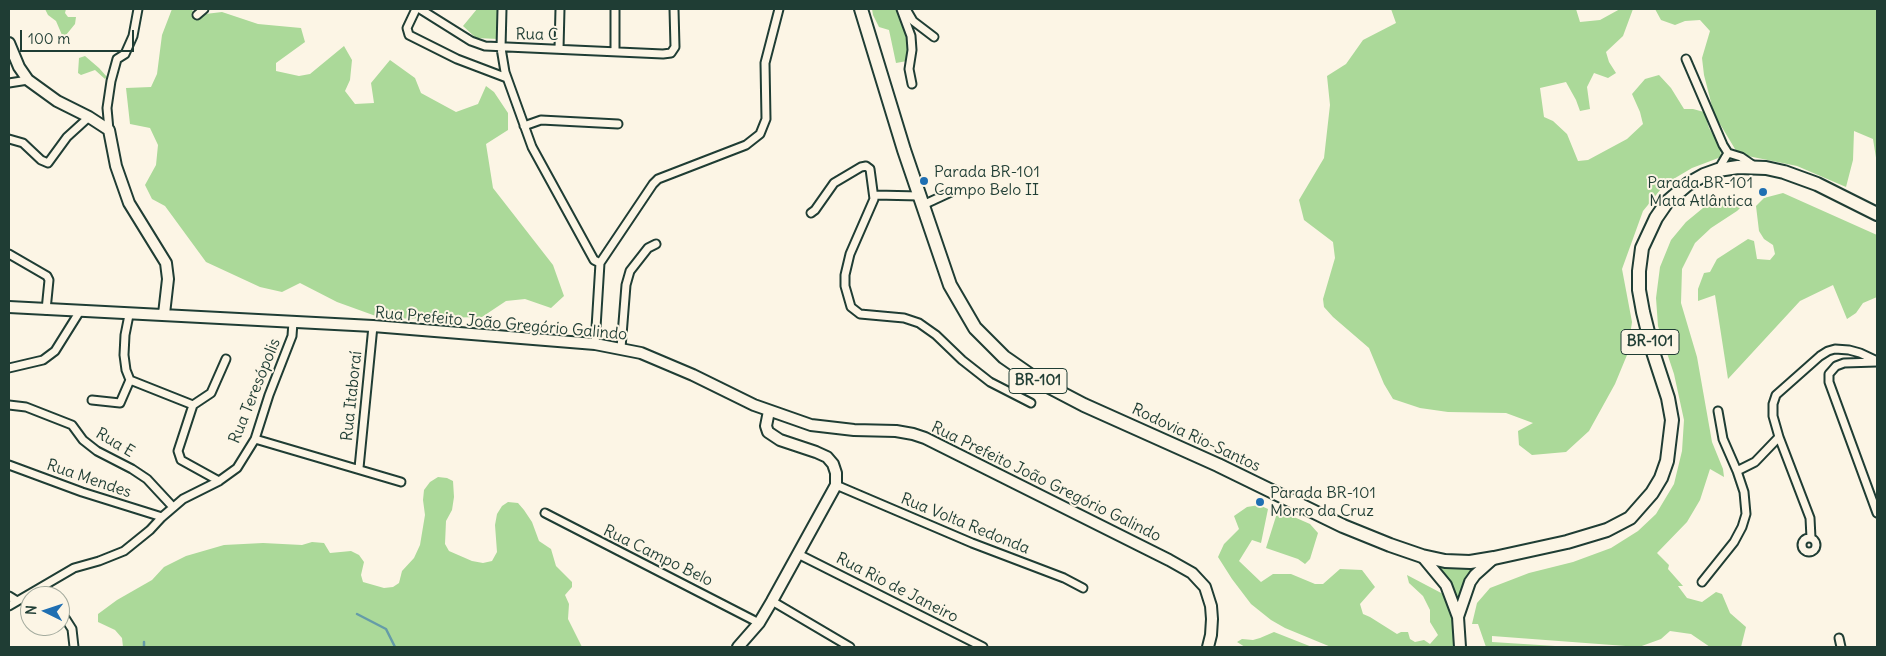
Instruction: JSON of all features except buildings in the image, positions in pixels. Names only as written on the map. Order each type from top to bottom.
[{"type":"highway","name":"Rodovia Rio-Santos","points":[[861,9],[904,150],[950,285],[975,328],[1004,357],[1032,377],[1084,406],[1218,465],[1343,526],[1422,556],[1459,562],[1494,558],[1567,542],[1607,530],[1630,518],[1642,505],[1661,478],[1667,461],[1672,420],[1668,398],[1653,352],[1639,290],[1642,248],[1656,218],[1667,202],[1688,184],[1718,170],[1738,167],[1784,172],[1817,184],[1877,214]]},
{"type":"main road","points":[[9,43],[19,67],[28,80],[57,101],[89,117],[109,130],[116,166],[129,203],[166,263],[168,279],[164,314]]},
{"type":"main road","name":"Rua Prefeito João Gregório Galindo","points":[[9,307],[80,310],[129,315],[164,314],[373,326],[595,344],[641,353],[693,375],[769,412],[811,425],[826,428],[896,431],[919,436],[1169,560],[1192,573],[1205,587],[1211,606],[1212,619],[1208,647]]},
{"type":"main road","points":[[738,647],[759,623],[836,485],[836,473],[833,464],[827,457],[780,440],[768,432],[766,426],[769,412]]},
{"type":"main road","points":[[1422,556],[1446,585],[1458,617],[1460,647]]},
{"type":"main road","points":[[1458,617],[1470,582],[1494,558]]},
{"type":"street","points":[[109,130],[107,108],[111,81],[117,59],[125,54],[133,36],[138,9]]},
{"type":"street","points":[[197,15],[204,9]]},
{"type":"street","points":[[416,9],[407,28],[409,35],[457,59],[507,78]]},
{"type":"street","name":"Rua C","points":[[420,9],[471,41],[485,46],[663,54],[671,53],[675,47],[674,9]]},
{"type":"street","points":[[502,9],[501,48],[507,78],[532,147],[594,260],[600,263]]},
{"type":"street","points":[[560,9],[560,49]]},
{"type":"street","points":[[615,52],[616,9]]},
{"type":"street","points":[[595,344],[600,263],[653,184],[658,179],[746,145],[760,134],[766,119],[765,62],[779,9]]},
{"type":"street","points":[[901,9],[911,36],[912,50],[909,69],[912,84]]},
{"type":"street","points":[[906,9],[913,21],[934,37]]},
{"type":"street","points":[[1686,58],[1728,153],[1741,157],[1756,168]]},
{"type":"street","points":[[9,83],[28,80]]},
{"type":"street","points":[[9,139],[24,143],[41,160],[48,163],[67,137],[89,117]]},
{"type":"street","points":[[524,126],[542,120],[618,124]]},
{"type":"street","points":[[1718,170],[1728,153]]},
{"type":"street","points":[[811,213],[834,183],[866,166],[870,170],[875,195],[850,254],[845,275],[845,286],[850,307],[860,314],[904,318],[919,323],[936,335],[962,360],[990,382],[1031,403]]},
{"type":"street","points":[[875,195],[921,200],[951,192]]},
{"type":"street","points":[[622,348],[626,285],[630,271],[648,248],[656,244]]},
{"type":"street","points":[[9,254],[47,276],[49,280],[46,310]]},
{"type":"street","points":[[9,368],[43,360],[55,351],[80,310]]},
{"type":"street","points":[[92,400],[120,403],[130,380],[126,370],[124,355],[129,315]]},
{"type":"street","name":"Rua Teresópolis","points":[[46,586],[74,568],[124,551],[150,530],[162,516],[195,491],[219,481],[237,468],[255,439],[269,395],[292,336],[293,322]]},
{"type":"street","name":"Rua Itaboraí","points":[[359,468],[373,326]]},
{"type":"street","points":[[1811,538],[1810,518],[1779,437],[1773,416],[1773,404],[1776,395],[1820,356],[1835,349],[1860,353],[1877,362]]},
{"type":"street","points":[[219,481],[181,460],[178,451],[193,405],[211,393],[226,359]]},
{"type":"street","points":[[1877,362],[1844,363],[1836,366],[1830,374],[1829,382],[1877,513]]},
{"type":"street","points":[[130,380],[193,405]]},
{"type":"street","name":"Rua E","points":[[9,405],[26,406],[72,425],[83,440],[97,451],[147,479],[174,507]]},
{"type":"street","points":[[1702,582],[1734,542],[1746,514],[1746,501],[1737,471],[1723,439],[1718,411]]},
{"type":"street","points":[[1737,471],[1755,462],[1779,437]]},
{"type":"street","name":"Rua Itaboraí","points":[[255,439],[359,468],[401,482]]},
{"type":"street","name":"Rua Mendes","points":[[9,465],[82,492],[162,516]]},
{"type":"street","name":"Rua Volta Redonda","points":[[836,485],[972,543],[1064,578],[1083,588]]},
{"type":"street","name":"Rua Campo Belo","points":[[545,513],[759,623]]},
{"type":"street","name":"Rua Rio de Janeiro","points":[[798,554],[983,647]]},
{"type":"street","points":[[9,596],[17,601]]},
{"type":"street","name":"Rua Teresópolis","points":[[9,606],[20,600]]},
{"type":"street","points":[[772,601],[850,647]]},
{"type":"street","points":[[70,626],[74,647]]},
{"type":"street","points":[[1839,638],[1841,647]]},
{"type":"green space","points":[[45,9],[66,9],[65,13],[68,17],[76,17],[75,24],[66,35],[62,35],[56,21],[48,15]]},
{"type":"green space","points":[[172,9],[191,9],[197,15],[222,12],[258,24],[301,28],[305,42],[276,63],[276,71],[299,76],[310,74],[344,46],[352,60],[350,80],[345,91],[355,104],[374,103],[371,83],[390,60],[415,78],[421,93],[456,112],[478,104],[486,86],[494,92],[508,113],[508,130],[486,144],[493,188],[553,265],[564,296],[551,308],[525,299],[506,301],[482,317],[384,319],[337,302],[300,283],[282,292],[260,287],[206,262],[165,206],[152,199],[145,185],[156,165],[158,145],[150,128],[130,124],[126,88],[151,87],[157,74],[162,35]]},
{"type":"green space","points":[[477,9],[498,9],[498,39],[476,38],[463,26]]},
{"type":"green space","points":[[872,9],[899,9],[909,38],[907,61],[896,63],[889,30],[879,27]]},
{"type":"green space","points":[[1391,9],[1576,9],[1580,22],[1600,20],[1620,9],[1633,9],[1623,36],[1606,52],[1609,62],[1616,73],[1608,78],[1594,73],[1587,87],[1590,109],[1580,111],[1566,82],[1540,88],[1544,117],[1553,121],[1567,134],[1578,161],[1588,160],[1627,139],[1643,124],[1632,94],[1645,79],[1659,75],[1671,88],[1684,109],[1704,112],[1709,128],[1720,147],[1721,157],[1692,168],[1665,184],[1643,211],[1622,269],[1632,322],[1627,355],[1615,384],[1589,431],[1566,452],[1532,455],[1519,445],[1518,431],[1533,423],[1506,413],[1448,412],[1420,408],[1393,399],[1384,384],[1369,348],[1324,307],[1323,299],[1335,258],[1333,242],[1304,220],[1299,200],[1324,158],[1330,105],[1327,76],[1346,64],[1363,40],[1396,23]]},
{"type":"green space","points":[[1655,9],[1877,9],[1877,164],[1873,139],[1854,131],[1853,160],[1846,187],[1797,166],[1738,154],[1714,114],[1704,75],[1702,58],[1710,31],[1700,20],[1685,21],[1675,25],[1661,20]]},
{"type":"green space","points":[[85,56],[107,77],[105,79],[95,70],[81,75],[78,73],[79,58]]},
{"type":"green space","points":[[1783,193],[1877,235],[1877,297],[1863,303],[1856,313],[1847,319],[1833,285],[1800,301],[1728,379],[1715,295],[1698,301],[1698,289],[1704,273],[1710,272],[1717,259],[1748,239],[1754,241],[1757,259],[1770,260],[1775,254],[1773,245],[1764,239],[1759,231],[1756,206],[1764,198]]},
{"type":"green space","points":[[1728,201],[1740,208],[1711,228],[1695,243],[1682,269],[1681,303],[1697,357],[1712,442],[1723,469],[1724,477],[1710,469],[1700,500],[1687,522],[1657,553],[1669,565],[1668,569],[1683,586],[1678,586],[1687,598],[1702,602],[1716,592],[1722,594],[1730,613],[1746,627],[1741,647],[1710,647],[1691,634],[1670,631],[1661,639],[1639,647],[1492,636],[1492,642],[1571,647],[1486,647],[1478,624],[1472,624],[1477,603],[1490,588],[1529,573],[1573,562],[1611,548],[1638,531],[1656,514],[1674,484],[1682,451],[1684,420],[1674,374],[1658,326],[1656,298],[1660,267],[1671,240],[1686,222],[1703,208],[1717,202]]},
{"type":"green space","points":[[438,477],[453,481],[454,497],[452,510],[446,521],[445,544],[449,551],[472,561],[483,563],[492,561],[497,552],[495,525],[497,514],[502,506],[508,502],[518,503],[524,510],[532,522],[539,541],[551,549],[556,566],[572,582],[572,587],[565,595],[569,604],[568,619],[582,647],[123,647],[122,638],[115,630],[98,622],[98,614],[117,600],[152,580],[164,567],[186,556],[224,545],[263,543],[302,545],[312,542],[324,543],[330,553],[351,551],[359,555],[364,562],[361,575],[363,582],[384,588],[393,587],[399,583],[402,571],[414,558],[420,545],[425,515],[424,490],[430,482]]},
{"type":"green space","points":[[1259,505],[1268,509],[1261,543],[1252,540],[1239,561],[1261,582],[1273,574],[1291,574],[1315,584],[1323,584],[1340,569],[1362,570],[1375,587],[1360,604],[1363,614],[1397,634],[1408,632],[1410,639],[1415,642],[1424,640],[1430,644],[1438,635],[1430,622],[1430,610],[1423,596],[1409,583],[1407,575],[1445,595],[1455,620],[1453,647],[1331,647],[1285,628],[1271,620],[1251,604],[1218,557],[1224,544],[1239,529],[1234,516],[1247,507]]},
{"type":"green space","points":[[1278,510],[1310,524],[1318,533],[1310,559],[1305,564],[1298,559],[1266,548]]},
{"type":"green space","points":[[1435,566],[1459,569],[1476,567],[1466,581],[1458,601],[1451,584]]},
{"type":"green space","points":[[1274,632],[1312,647],[1245,647],[1237,642],[1242,639],[1253,640]]},
{"type":"waterway","points":[[357,614],[386,629],[395,647]]},
{"type":"waterway","points":[[144,642],[144,647]]},
{"type":"place","name":"Parada BR-101 Campo Belo II","points":[[924,181]]},
{"type":"place","name":"Parada BR-101 Mata Atlântica","points":[[1763,192]]},
{"type":"place","name":"Parada BR-101 Morro da Cruz","points":[[1260,502]]}]
